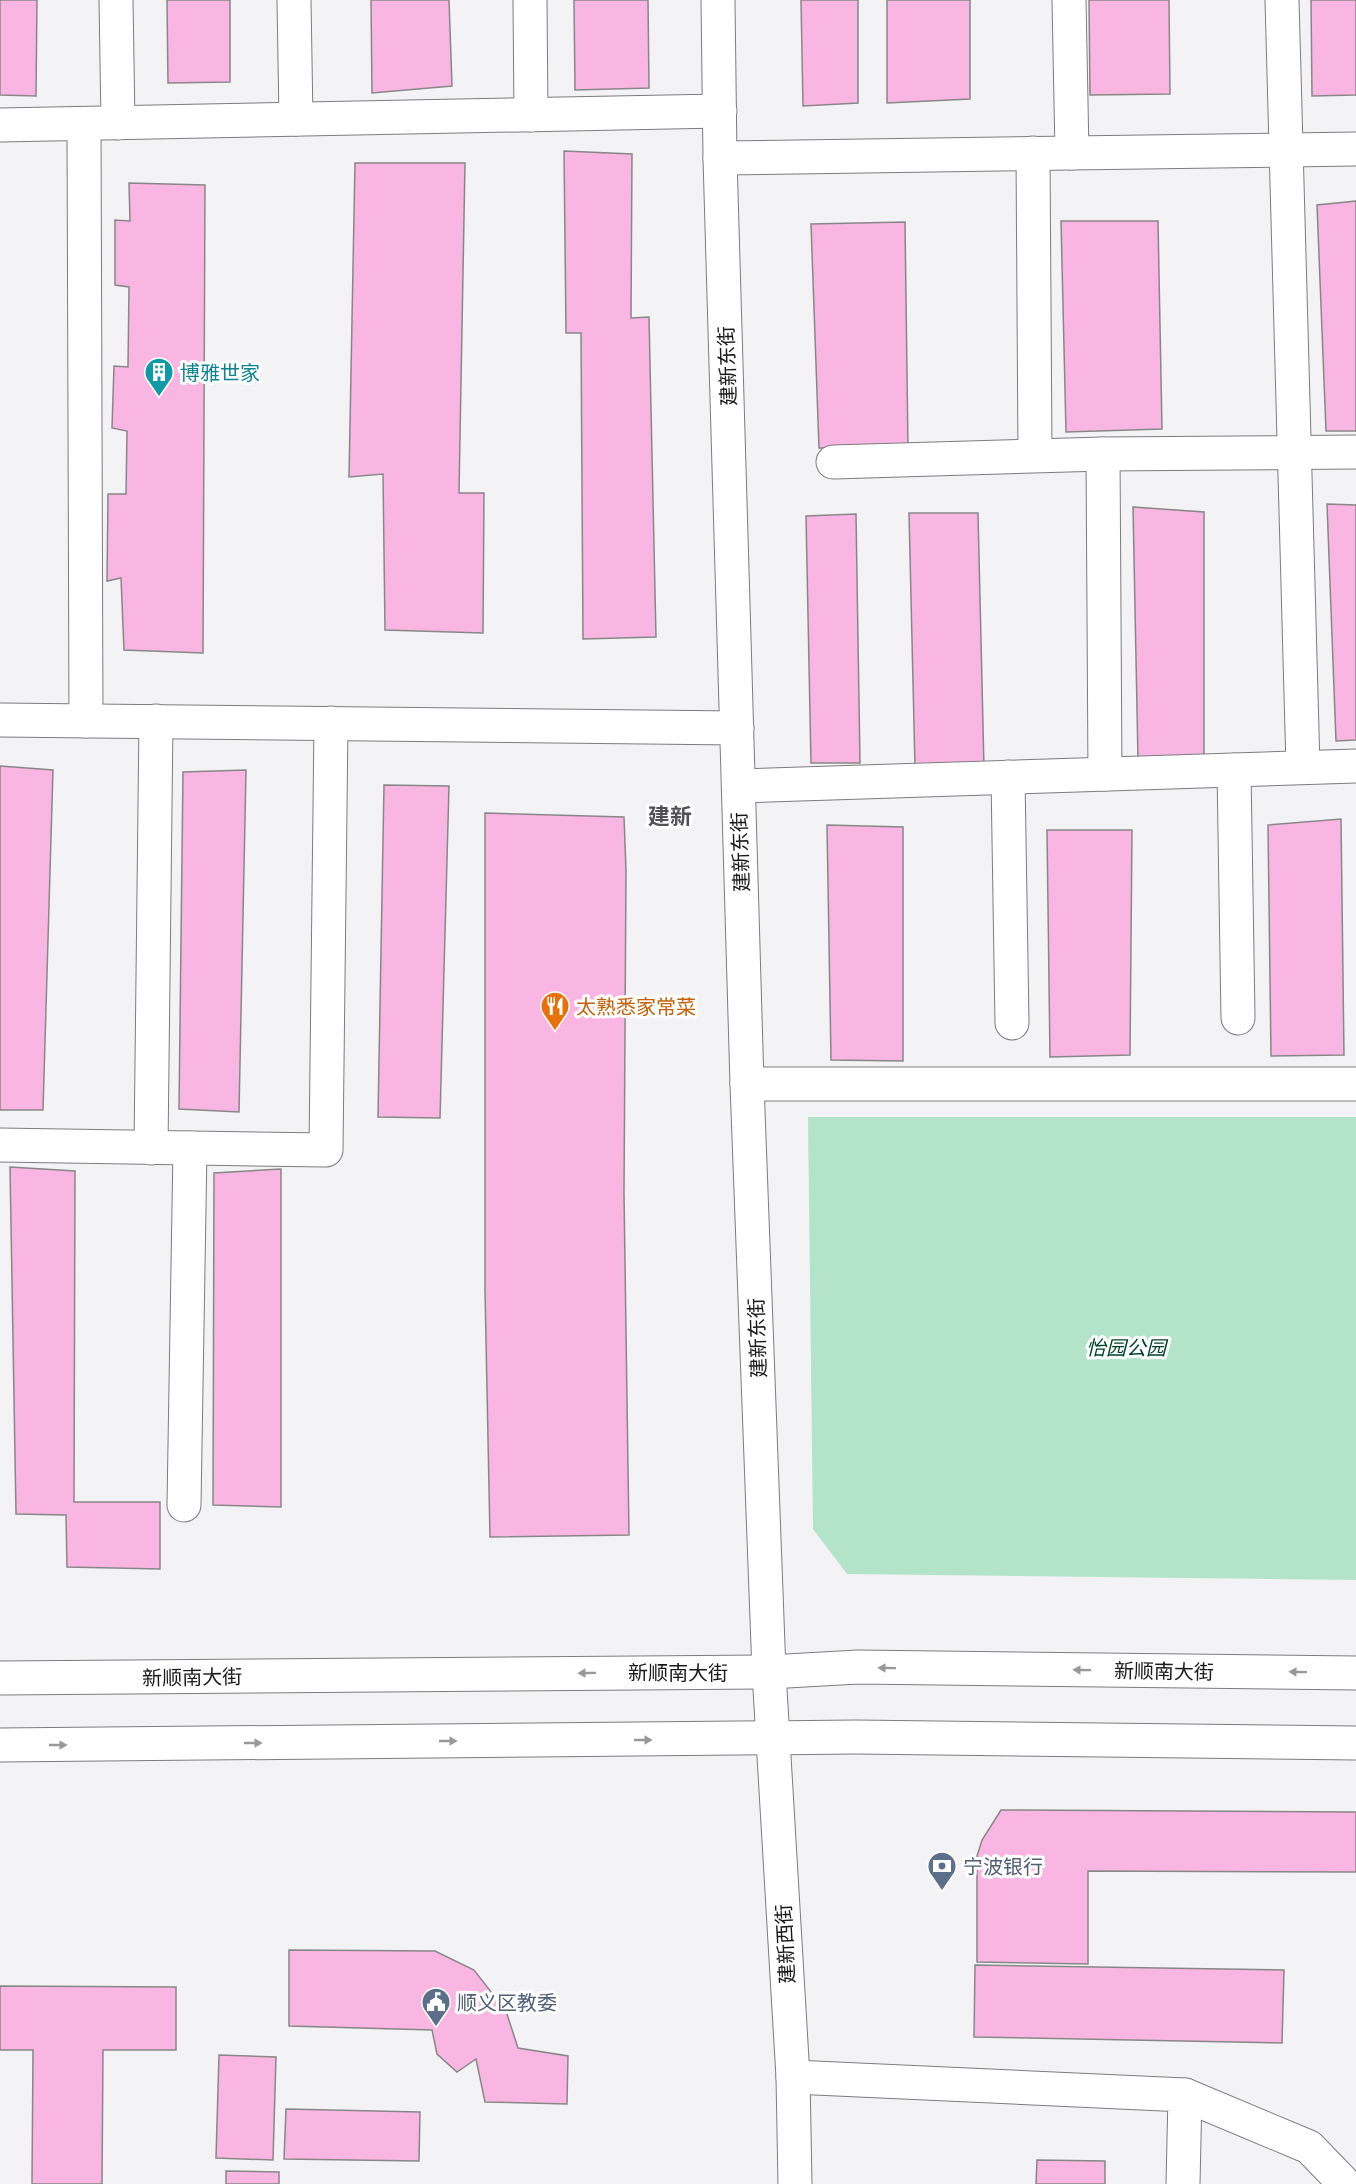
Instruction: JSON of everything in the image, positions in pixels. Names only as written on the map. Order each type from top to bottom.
[{"type":"street","points":[[116,0],[118,123]]},
{"type":"street","points":[[294,0],[296,119]]},
{"type":"street","points":[[530,0],[531,115]]},
{"type":"street","name":"建新东街","points":[[718,0],[720,158],[747,1084],[772,1704]]},
{"type":"street","points":[[1069,0],[1072,153]]},
{"type":"street","points":[[1282,0],[1303,767]]},
{"type":"street","points":[[0,125],[720,111]]},
{"type":"street","points":[[84,124],[86,721]]},
{"type":"street","points":[[720,158],[1356,149]]},
{"type":"street","points":[[1033,153],[1035,455]]},
{"type":"street","points":[[833,462],[1035,455],[1356,452]]},
{"type":"street","points":[[1103,454],[1105,774]]},
{"type":"street","points":[[0,720],[737,728]]},
{"type":"street","points":[[151,1148],[156,721]]},
{"type":"street","points":[[0,1145],[326,1150],[330,723]]},
{"type":"street","points":[[738,786],[1356,766]]},
{"type":"street","points":[[1234,770],[1238,1018]]},
{"type":"street","points":[[1008,777],[1012,1023]]},
{"type":"street","points":[[747,1084],[1356,1084]]},
{"type":"street","points":[[184,1505],[190,1148]]},
{"type":"street","name":"新顺南大街","points":[[0,1678],[769,1672],[858,1667],[1356,1673]]},
{"type":"street","name":"建新西街","points":[[772,1704],[793,2077],[795,2184]]},
{"type":"street","points":[[0,1745],[856,1737],[1356,1743]]},
{"type":"street","points":[[793,2077],[1185,2095],[1309,2147],[1346,2184]]},
{"type":"street","points":[[1184,2184],[1185,2095]]},
{"type":"green space","name":"怡园公园","points":[[808,1117],[1356,1117],[1356,1580],[847,1574],[813,1529]]},
{"type":"building","points":[[0,0],[37,0],[36,96],[0,95]]},
{"type":"building","points":[[167,0],[230,0],[230,82],[168,83]]},
{"type":"building","points":[[371,0],[449,0],[452,86],[372,93]]},
{"type":"building","points":[[574,0],[648,0],[649,88],[575,90]]},
{"type":"building","points":[[801,0],[858,0],[858,103],[803,106]]},
{"type":"building","points":[[887,0],[970,0],[970,99],[887,103]]},
{"type":"building","points":[[1089,0],[1169,0],[1170,94],[1090,95]]},
{"type":"building","points":[[1311,0],[1356,0],[1356,95],[1312,96]]},
{"type":"building","points":[[564,151],[632,154],[631,318],[649,317],[656,637],[583,639],[581,333],[566,333]]},
{"type":"building","points":[[355,163],[465,163],[459,493],[484,493],[483,633],[385,630],[383,474],[349,477]]},
{"type":"building","name":"博雅世家","points":[[129,183],[205,185],[203,653],[124,650],[121,578],[107,581],[108,494],[126,494],[127,431],[112,428],[114,366],[128,367],[129,287],[115,285],[115,220],[130,221]]},
{"type":"building","points":[[1356,201],[1356,431],[1326,431],[1317,205]]},
{"type":"building","points":[[1061,221],[1158,221],[1162,429],[1066,432]]},
{"type":"building","points":[[905,222],[908,448],[819,448],[811,224]]},
{"type":"building","points":[[1327,504],[1356,505],[1356,740],[1336,741]]},
{"type":"building","points":[[1133,507],[1204,512],[1204,759],[1138,759]]},
{"type":"building","points":[[909,513],[978,513],[984,768],[915,767]]},
{"type":"building","points":[[856,514],[860,763],[811,763],[806,516]]},
{"type":"building","points":[[0,766],[53,770],[43,1110],[0,1110]]},
{"type":"building","points":[[246,770],[239,1112],[179,1109],[183,772]]},
{"type":"building","points":[[384,785],[449,786],[440,1118],[378,1117]]},
{"type":"building","name":"太熟悉家常菜","points":[[485,813],[624,817],[626,870],[624,1194],[629,1535],[490,1537],[485,1291]]},
{"type":"building","points":[[1341,819],[1344,1055],[1271,1056],[1268,825]]},
{"type":"building","points":[[827,825],[903,827],[903,1061],[831,1060]]},
{"type":"building","points":[[1047,830],[1132,830],[1130,1055],[1050,1057]]},
{"type":"building","points":[[10,1167],[75,1171],[74,1502],[160,1502],[160,1569],[67,1567],[66,1515],[16,1514]]},
{"type":"building","points":[[281,1169],[281,1507],[213,1505],[214,1173]]},
{"type":"building","points":[[1001,1810],[1356,1812],[1356,1872],[1088,1871],[1088,1964],[977,1962],[977,1856],[982,1840]]},
{"type":"building","name":"顺义区教委","points":[[289,1950],[435,1951],[474,1970],[506,2011],[518,2048],[568,2056],[567,2104],[485,2102],[476,2059],[457,2072],[437,2054],[432,2030],[289,2026]]},
{"type":"building","points":[[975,1965],[1284,1970],[1282,2043],[974,2037]]},
{"type":"building","points":[[0,1986],[176,1987],[176,2050],[103,2050],[102,2184],[32,2184],[33,2050],[0,2050]]},
{"type":"building","points":[[219,2055],[276,2057],[273,2160],[216,2158]]},
{"type":"building","points":[[286,2109],[420,2112],[419,2161],[284,2159]]},
{"type":"building","points":[[1037,2160],[1105,2161],[1105,2184],[1036,2184]]},
{"type":"building","points":[[226,2171],[279,2172],[279,2184],[226,2184]]},
{"type":"place","name":"博雅世家","points":[[159,398]]},
{"type":"place","name":"太熟悉家常菜","points":[[555,1032]]},
{"type":"place","name":"宁波银行","points":[[942,1892]]},
{"type":"place","name":"顺义区教委","points":[[436,2028]]},
{"type":"district","name":"建新","points":[[670,815]]}]
